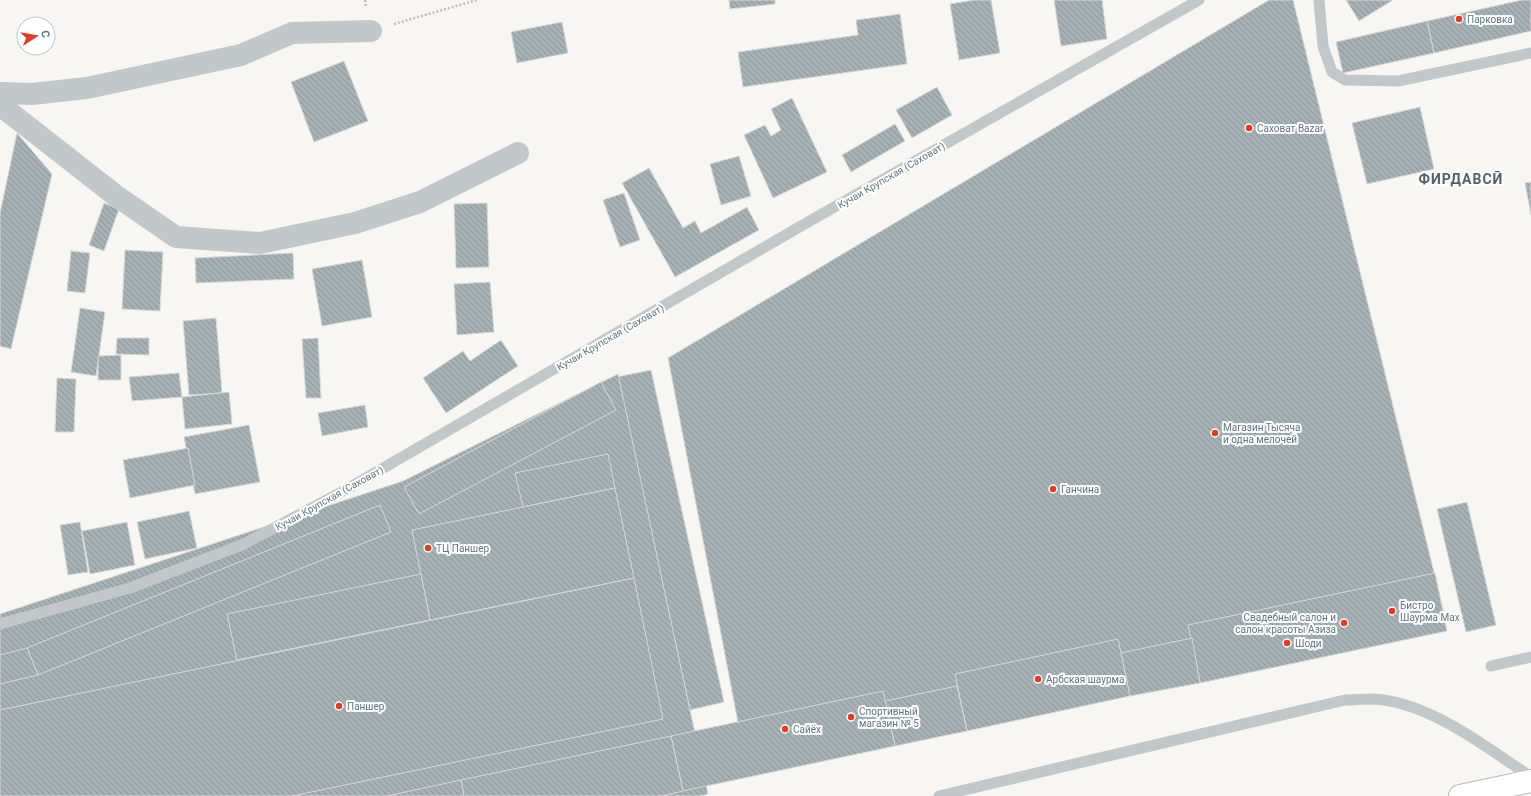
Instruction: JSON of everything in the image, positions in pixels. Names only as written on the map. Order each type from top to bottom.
[{"type":"highway","points":[[1460,796],[1531,781]]},
{"type":"street","points":[[0,93],[32,94],[86,88],[241,55],[292,33],[371,30]]},
{"type":"street","points":[[0,105],[115,195],[176,237],[260,243],[355,223],[420,202],[518,153]]},
{"type":"lane","name":"Кучаи Крупская (Саховат)","points":[[0,624],[130,588],[244,544],[347,490],[808,222],[1199,0]]},
{"type":"lane","points":[[1319,0],[1324,46],[1330,66],[1332,72],[1345,80],[1398,81],[1531,53]]},
{"type":"lane","points":[[1491,666],[1531,657]]},
{"type":"lane","points":[[939,796],[1345,700],[1373,699],[1402,704],[1450,724],[1531,777]]},
{"type":"path","points":[[365,0],[371,30],[477,0]]},
{"type":"building","points":[[729,0],[775,0],[775,4],[730,9]]},
{"type":"building","points":[[974,0],[991,0],[1000,53],[959,60],[950,4]]},
{"type":"building","points":[[1054,0],[1102,0],[1107,39],[1061,46]]},
{"type":"building","name":"Ганчина","points":[[1269,0],[1293,0],[1446,621],[745,759],[668,358]]},
{"type":"building","points":[[1346,0],[1393,0],[1359,21]]},
{"type":"building","points":[[1522,0],[1531,0],[1531,31],[1434,53],[1427,21]]},
{"type":"building","points":[[900,14],[907,64],[743,87],[738,52],[858,35],[856,20]]},
{"type":"building","points":[[1427,21],[1434,53],[1343,73],[1336,42]]},
{"type":"building","points":[[562,22],[568,53],[517,63],[511,32]]},
{"type":"building","points":[[344,61],[368,121],[314,142],[291,82]]},
{"type":"building","points":[[937,87],[952,115],[912,138],[896,110]]},
{"type":"building","points":[[792,98],[827,172],[773,198],[744,135],[765,125],[771,136],[781,130],[771,109]]},
{"type":"building","points":[[1420,107],[1434,169],[1367,184],[1352,123]]},
{"type":"building","points":[[895,124],[905,141],[851,172],[842,155]]},
{"type":"building","points":[[17,133],[52,174],[11,349],[0,346],[0,213]]},
{"type":"building","points":[[739,156],[751,196],[721,205],[710,164]]},
{"type":"building","points":[[649,168],[683,228],[695,221],[701,233],[747,207],[759,230],[675,277],[622,183]]},
{"type":"building","points":[[1531,182],[1531,215],[1525,183]]},
{"type":"building","points":[[624,193],[640,240],[620,247],[603,200]]},
{"type":"building","points":[[104,203],[119,209],[104,251],[89,245]]},
{"type":"building","points":[[487,203],[489,267],[456,268],[454,204]]},
{"type":"building","points":[[125,250],[163,252],[160,311],[122,309]]},
{"type":"building","points":[[71,251],[90,253],[85,293],[67,291]]},
{"type":"building","points":[[293,253],[294,279],[196,283],[195,258]]},
{"type":"building","points":[[362,260],[372,317],[322,326],[312,269]]},
{"type":"building","points":[[490,282],[494,332],[457,335],[454,284]]},
{"type":"building","points":[[80,308],[105,312],[96,376],[71,372]]},
{"type":"building","points":[[216,318],[222,393],[189,395],[183,321]]},
{"type":"building","points":[[117,338],[149,338],[149,355],[116,354]]},
{"type":"building","points":[[318,338],[321,398],[306,398],[302,339]]},
{"type":"building","points":[[501,340],[518,366],[446,413],[423,378],[463,351],[470,361]]},
{"type":"building","points":[[121,355],[121,380],[98,380],[98,356]]},
{"type":"building","points":[[651,370],[724,702],[690,710],[617,377]]},
{"type":"building","points":[[179,373],[182,397],[132,401],[129,377]]},
{"type":"building","name":"ТЦ Паншер","points":[[618,374],[708,794],[700,796],[0,796],[0,614],[403,481]]},
{"type":"building","points":[[57,378],[76,379],[74,432],[55,432]]},
{"type":"building","points":[[601,382],[616,410],[419,514],[404,487]]},
{"type":"building","points":[[229,392],[232,424],[185,429],[182,397]]},
{"type":"building","points":[[365,405],[368,427],[322,436],[318,413]]},
{"type":"building","points":[[249,425],[260,482],[195,494],[184,437]]},
{"type":"building","points":[[188,448],[195,485],[130,498],[123,460]]},
{"type":"building","points":[[608,454],[615,488],[523,507],[515,473]]},
{"type":"building","points":[[615,488],[634,578],[430,620],[412,530]]},
{"type":"building","points":[[1467,502],[1496,625],[1466,632],[1437,509]]},
{"type":"building","points":[[380,505],[391,532],[38,675],[27,648]]},
{"type":"building","points":[[189,511],[197,548],[145,559],[137,522]]},
{"type":"building","points":[[80,522],[88,572],[68,575],[60,525]]},
{"type":"building","points":[[127,522],[135,565],[90,574],[82,531]]},
{"type":"building","points":[[1435,573],[1447,631],[1200,683],[1188,625]]},
{"type":"building","points":[[421,574],[430,620],[237,660],[227,614]]},
{"type":"building","points":[[634,578],[663,719],[292,796],[0,796],[0,710]]},
{"type":"building","points":[[1192,638],[1200,683],[1130,696],[1121,653]]},
{"type":"building","points":[[1118,639],[1130,696],[967,731],[955,674]]},
{"type":"building","points":[[27,648],[38,675],[0,684],[0,655]]},
{"type":"building","points":[[957,686],[967,731],[895,746],[885,701]]},
{"type":"building","points":[[883,691],[895,746],[683,791],[671,736]]},
{"type":"building","points":[[671,736],[683,791],[661,796],[464,796],[461,780]]},
{"type":"building","points":[[461,780],[464,796],[387,796]]},
{"type":"place","name":"Парковка","points":[[1459,19]]},
{"type":"place","name":"Саховат Bazar","points":[[1249,128]]},
{"type":"place","name":"Магазин Тысяча и одна мелочей","points":[[1215,433]]},
{"type":"place","name":"Ганчина","points":[[1053,489]]},
{"type":"place","name":"ТЦ Паншер","points":[[428,548]]},
{"type":"place","name":"Бистро Шаурма Мax","points":[[1392,611]]},
{"type":"place","name":"Свадебный салон и салон красоты Азиза","points":[[1344,623]]},
{"type":"place","name":"Шоди","points":[[1287,643]]},
{"type":"place","name":"Арбская шаурма","points":[[1038,679]]},
{"type":"place","name":"Паншер","points":[[339,706]]},
{"type":"place","name":"Спортивный магазин № 5","points":[[851,717]]},
{"type":"place","name":"Сайёх","points":[[785,729]]},
{"type":"district","name":"ФИРДАВСӢ","points":[[1461,179]]}]
